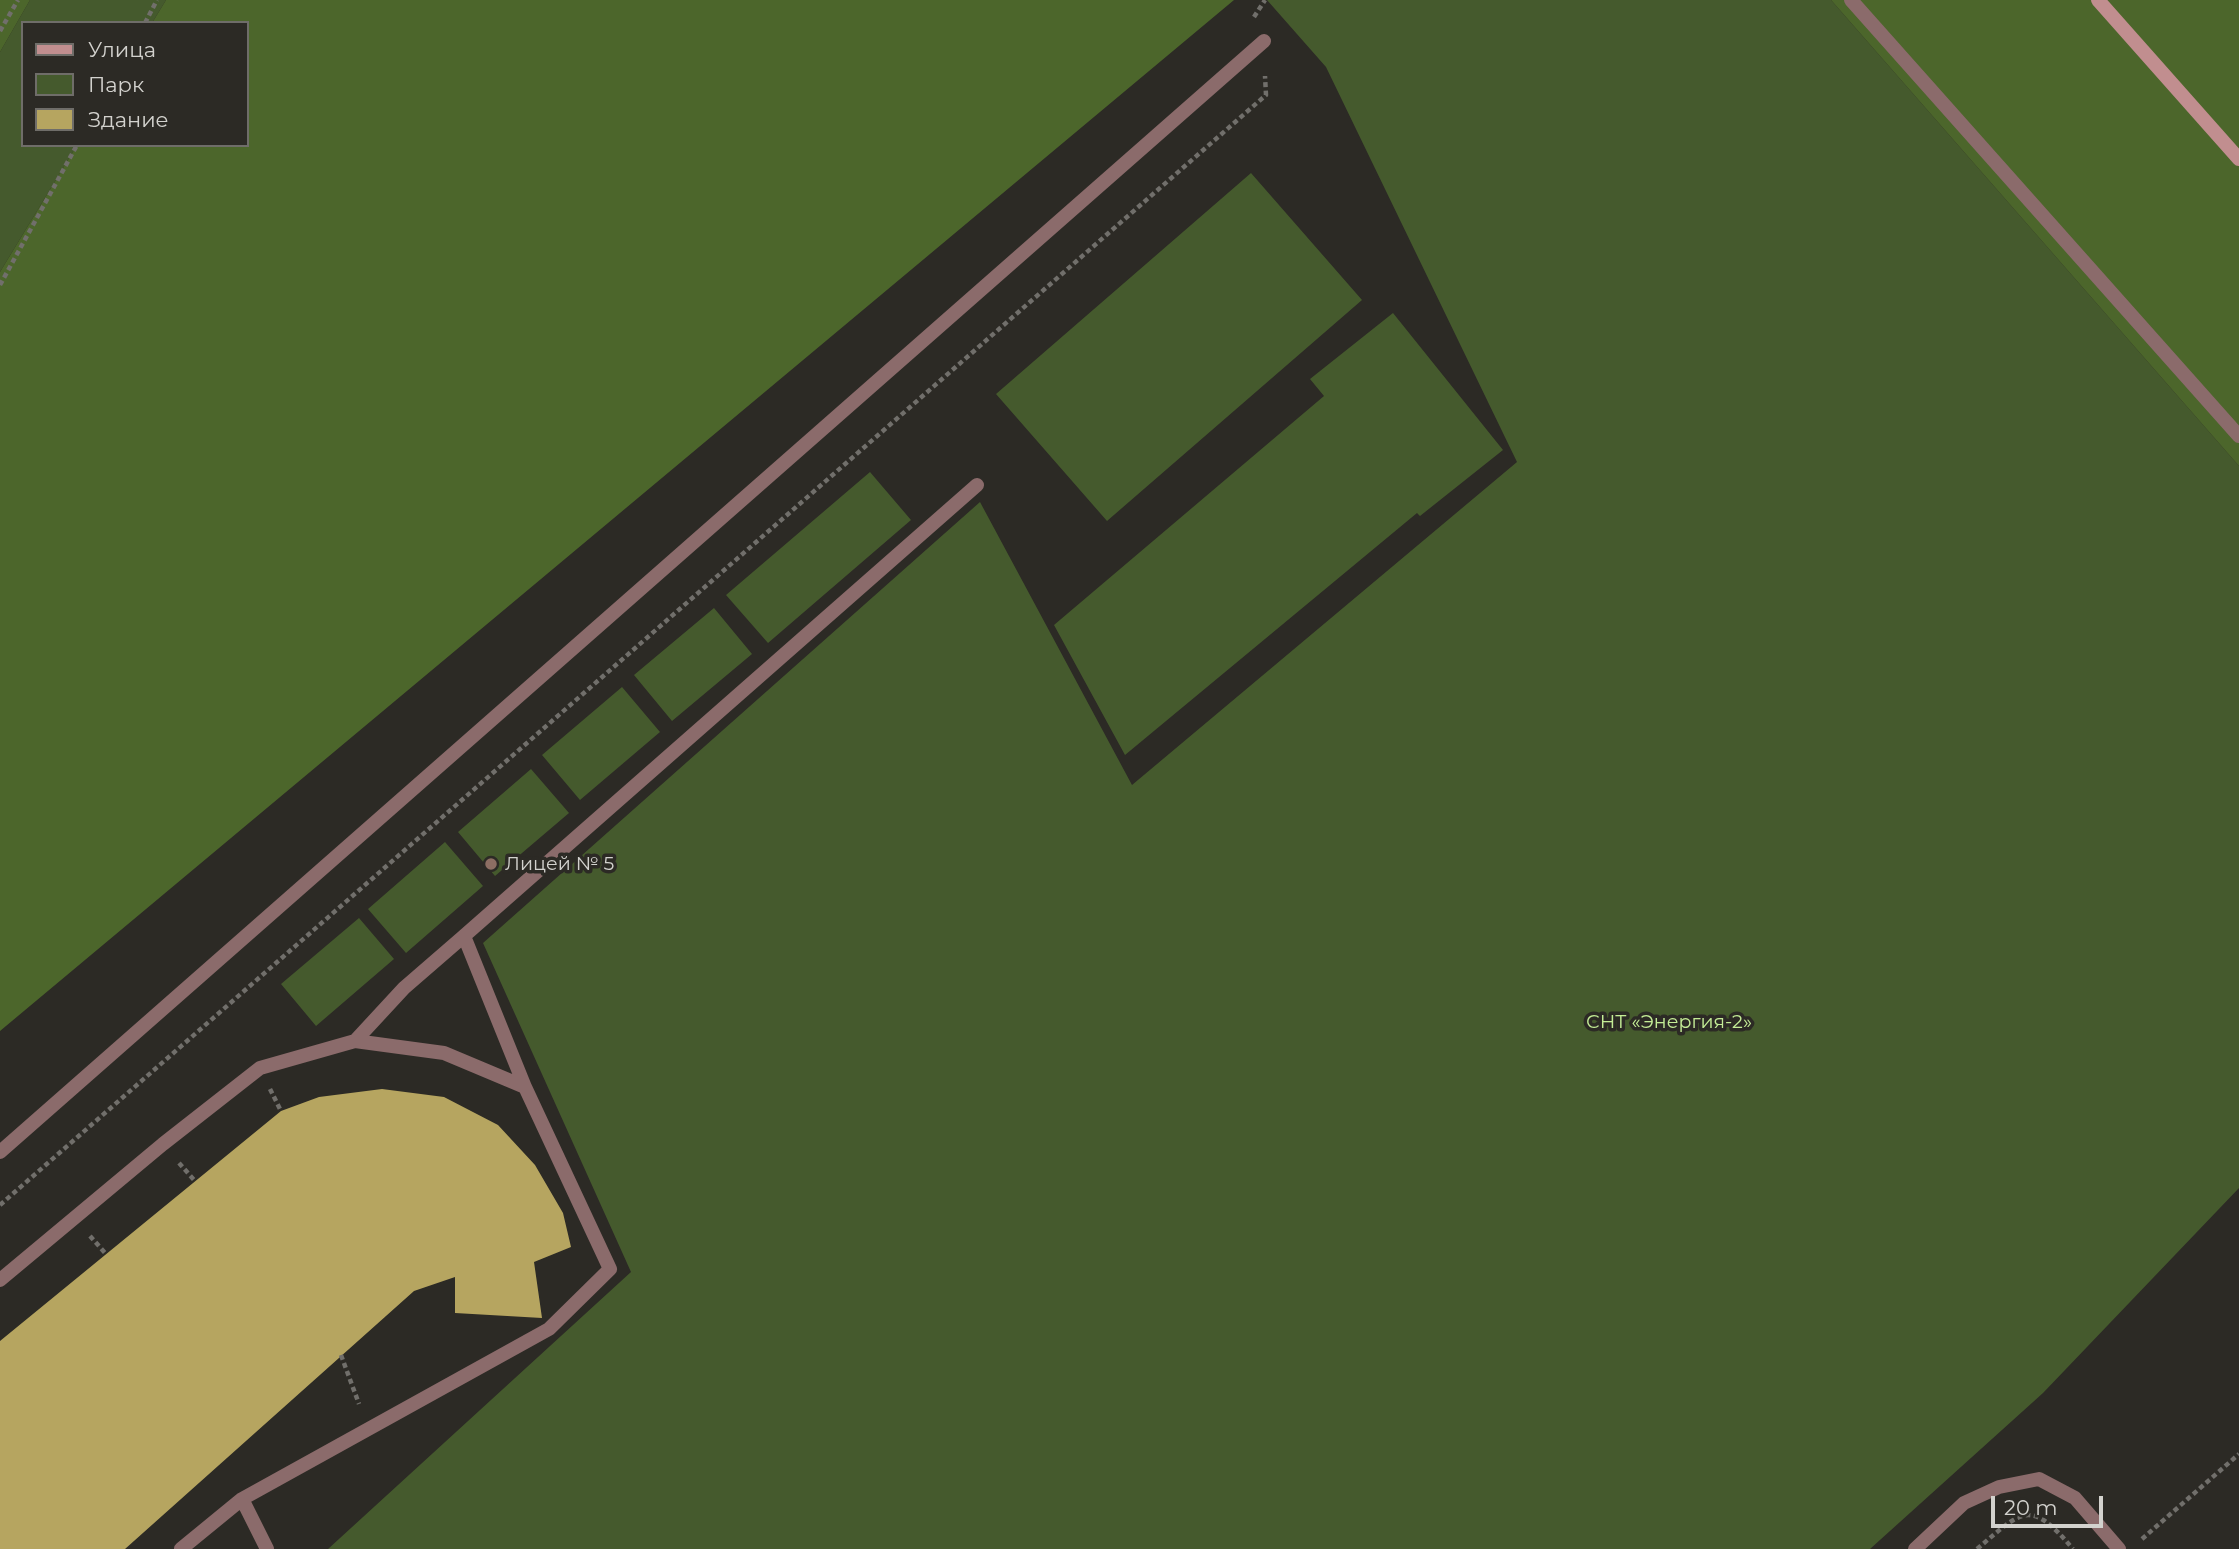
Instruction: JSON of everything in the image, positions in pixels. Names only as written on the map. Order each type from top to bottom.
[{"type":"street","points":[[2098,0],[2239,159]]},
{"type":"lane","points":[[1851,0],[2239,436]]},
{"type":"lane","points":[[0,1152],[1264,41]]},
{"type":"lane","points":[[355,1041],[404,988],[977,485]]},
{"type":"lane","points":[[181,1549],[243,1499],[549,1329],[610,1269],[525,1087],[464,936]]},
{"type":"lane","points":[[0,1280],[163,1144],[260,1068],[355,1041],[444,1053],[525,1087]]},
{"type":"lane","points":[[1915,1549],[1964,1503],[1999,1487],[2039,1479],[2075,1498],[2119,1549]]},
{"type":"lane","points":[[243,1499],[267,1549]]},
{"type":"path","points":[[0,31],[18,0]]},
{"type":"path","points":[[146,21],[158,0]]},
{"type":"path","points":[[0,1205],[1266,96],[1264,41]]},
{"type":"path","points":[[0,285],[76,147]]},
{"type":"path","points":[[2139,1542],[2239,1454]]},
{"type":"path","points":[[1977,1549],[2017,1515],[2038,1515],[2053,1526],[2073,1549]]},
{"type":"green space","points":[[0,0],[30,0],[0,52]]},
{"type":"green space","points":[[30,0],[166,0],[153,21],[21,21],[21,147],[76,147],[0,272],[0,52]]},
{"type":"green space","points":[[166,0],[1234,0],[0,1031],[0,272],[76,147],[248,147],[248,21],[153,21]]},
{"type":"green space","name":"СНТ «Энергия-2»","points":[[1267,0],[1831,0],[2239,466],[2239,1188],[2043,1393],[1870,1549],[328,1549],[631,1272],[483,943],[980,502],[1132,785],[1517,462],[1326,67]]},
{"type":"green space","points":[[1831,0],[2239,0],[2239,466]]},
{"type":"green space","points":[[1251,173],[1362,300],[1107,521],[996,394]]},
{"type":"green space","points":[[1393,313],[1503,450],[1420,516],[1417,513],[1125,755],[1054,625],[1324,396],[1310,379]]},
{"type":"green space","points":[[870,472],[911,520],[768,643],[726,595]]},
{"type":"green space","points":[[714,608],[752,654],[672,721],[634,675]]},
{"type":"green space","points":[[622,687],[660,732],[580,800],[542,755]]},
{"type":"green space","points":[[531,769],[569,813],[495,876],[458,832]]},
{"type":"green space","points":[[445,842],[483,886],[406,953],[368,909]]},
{"type":"green space","points":[[359,918],[394,959],[316,1026],[281,984]]},
{"type":"building","points":[[382,1089],[444,1097],[498,1125],[535,1165],[563,1213],[571,1247],[534,1262],[542,1318],[455,1313],[455,1277],[414,1291],[125,1549],[0,1549],[0,1341],[281,1111],[319,1097]]},
{"type":"place","name":"Лицей № 5","points":[[491,864]]}]
